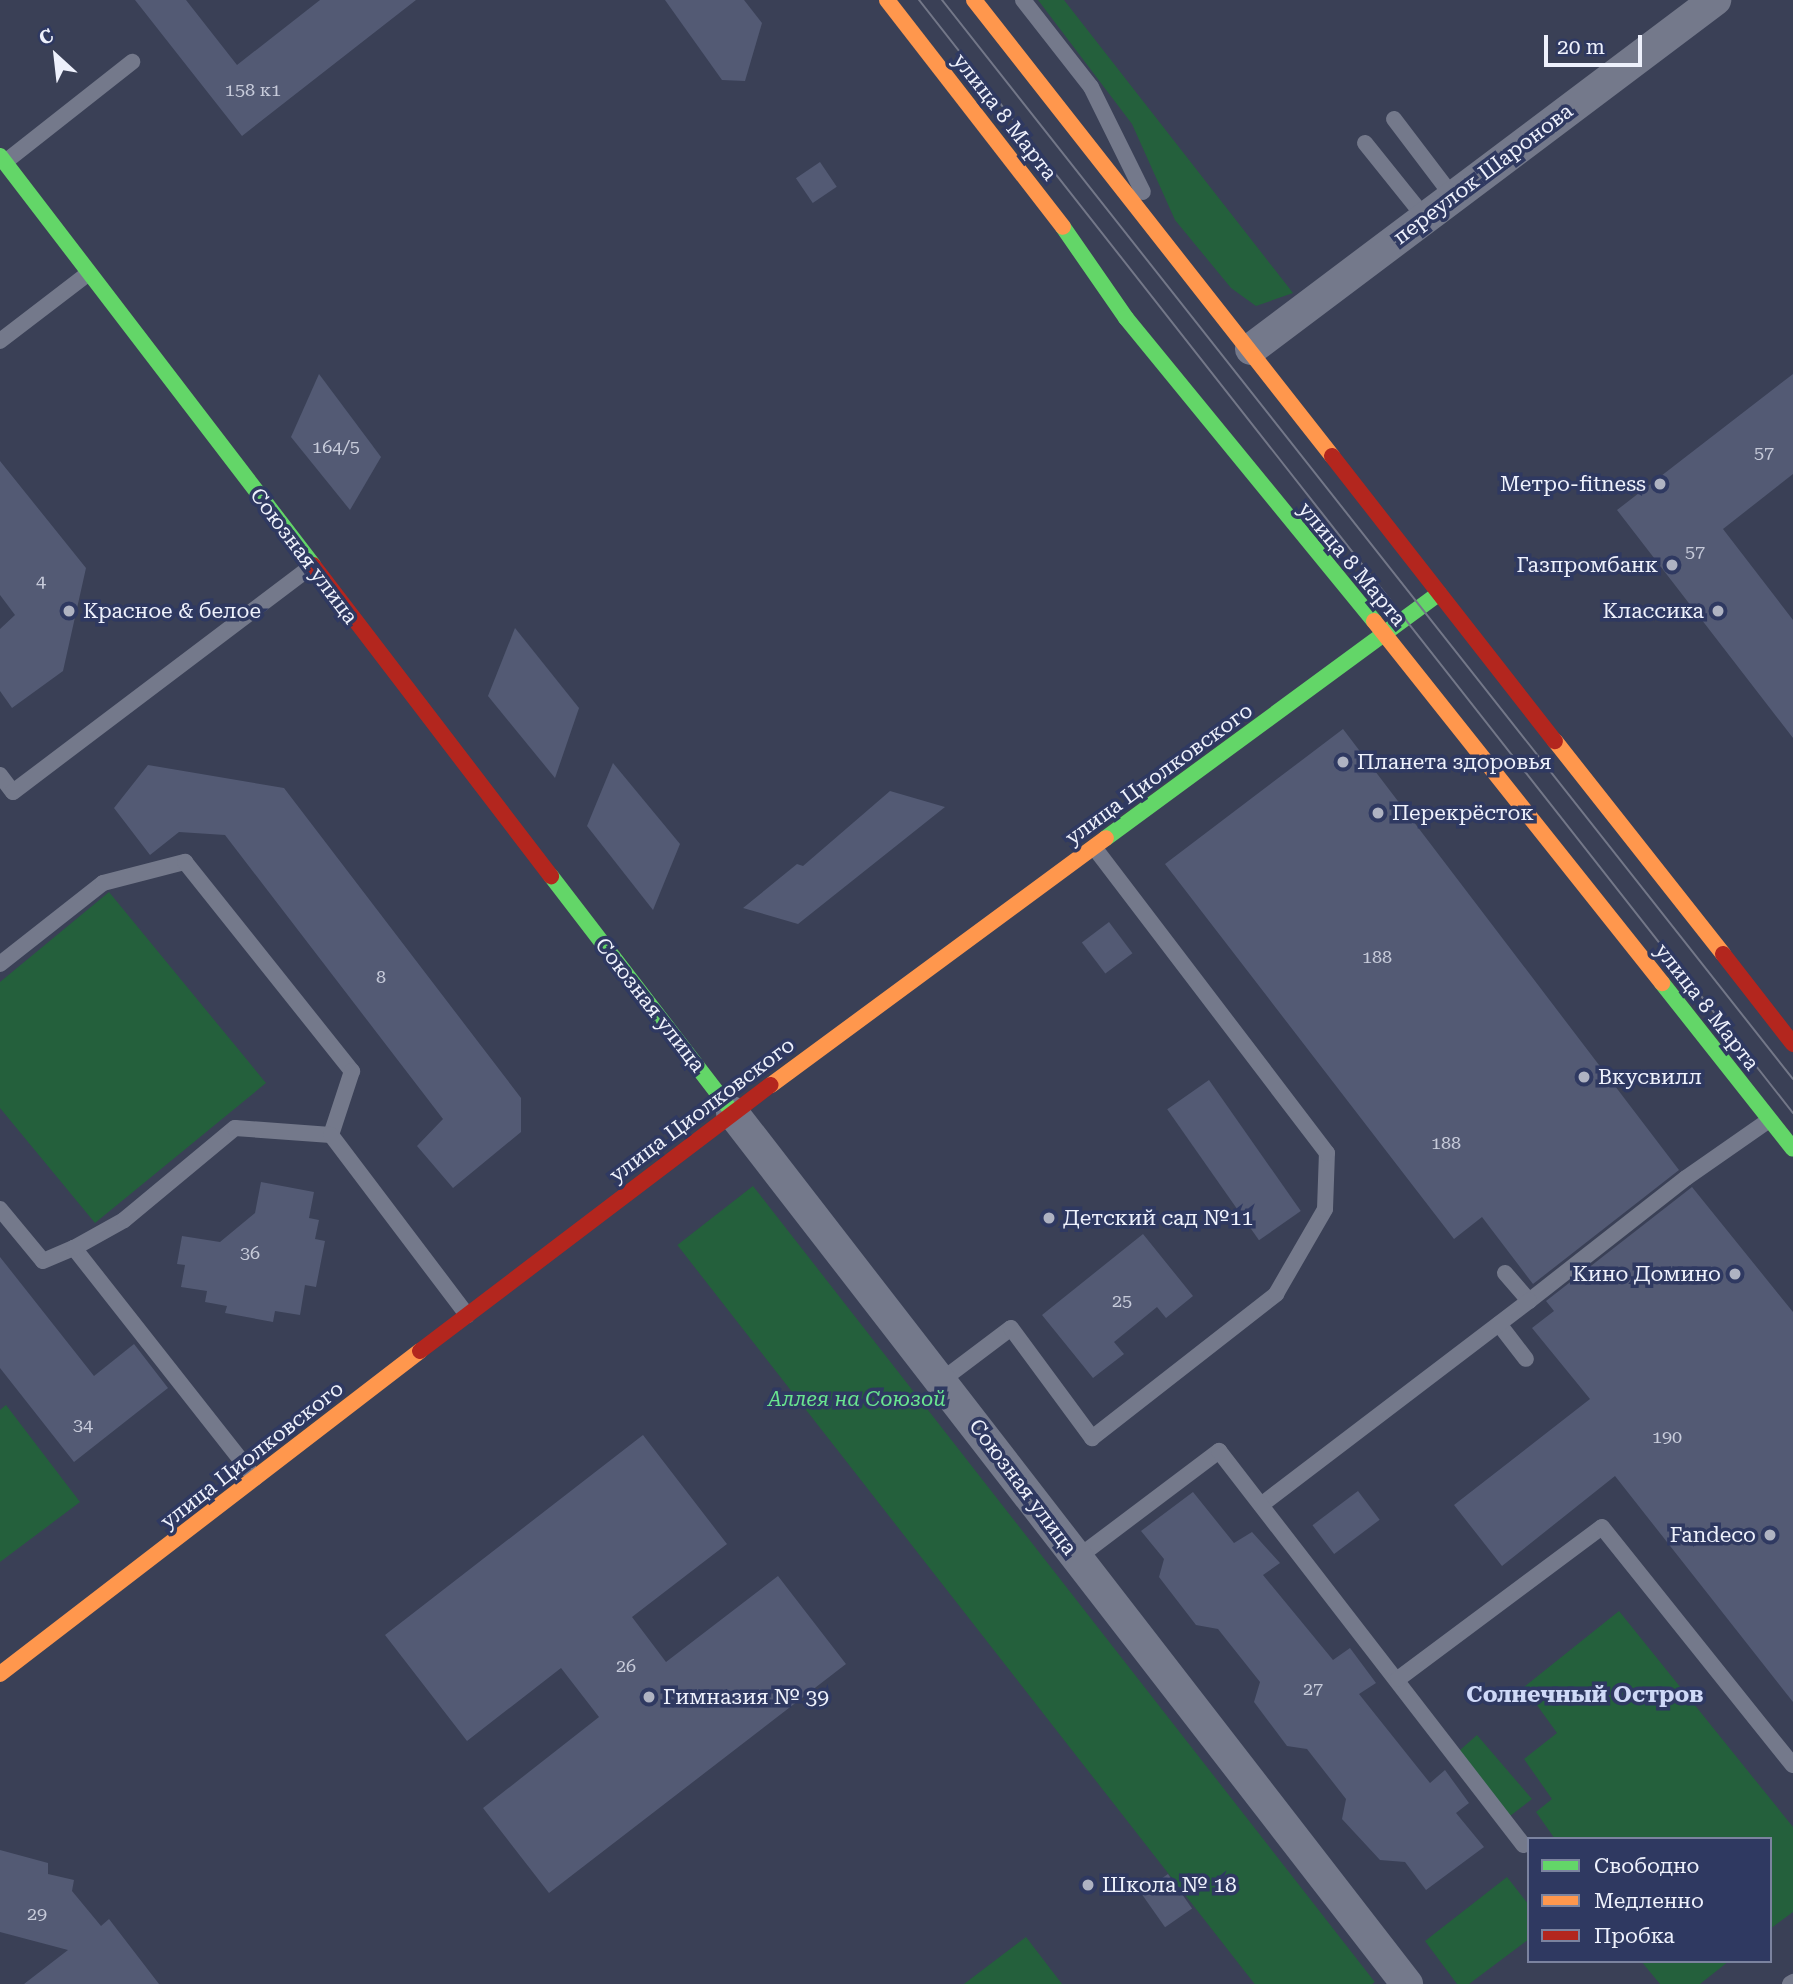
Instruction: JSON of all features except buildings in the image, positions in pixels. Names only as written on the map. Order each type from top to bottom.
[{"type":"street","name":"улица 8 Марта","points":[[887,0],[1072,238],[1126,318],[1385,636],[1793,1149]]},
{"type":"street","points":[[974,0],[1177,260],[1251,349],[1793,1044]]},
{"type":"street","name":"переулок Шаронова","points":[[1251,349],[1369,257],[1426,220],[1715,0]]},
{"type":"street","name":"Союзная улица","points":[[2,159],[732,1112],[1407,1984]]},
{"type":"street","name":"улица Циолковского","points":[[0,1674],[732,1112],[1385,636],[1439,593]]},
{"type":"lane","points":[[1023,0],[1091,87],[1177,260]]},
{"type":"lane","points":[[2,159],[132,62]]},
{"type":"lane","points":[[1394,119],[1454,198]]},
{"type":"lane","points":[[1365,143],[1426,220]]},
{"type":"lane","points":[[0,341],[89,273]]},
{"type":"lane","points":[[0,775],[13,792],[312,566]]},
{"type":"lane","points":[[942,1380],[1011,1328],[1092,1438],[1276,1294],[1325,1209],[1327,1153],[1095,848]]},
{"type":"lane","points":[[0,964],[103,883],[185,862],[352,1071],[331,1135]]},
{"type":"lane","points":[[1261,1505],[1769,1119]]},
{"type":"lane","points":[[0,1209],[43,1261],[74,1248],[124,1220],[235,1128],[331,1135],[467,1315]]},
{"type":"lane","points":[[74,1248],[256,1480]]},
{"type":"lane","points":[[1506,1273],[1529,1301]]},
{"type":"lane","points":[[1499,1324],[1525,1359]]},
{"type":"lane","points":[[1077,1558],[1219,1451],[1398,1679],[1460,1767],[1524,1845]]},
{"type":"lane","points":[[1398,1679],[1602,1527],[1793,1765]]},
{"type":"green space","points":[[1038,0],[1064,0],[1293,293],[1256,306],[1231,288],[1175,220],[1132,124]]},
{"type":"green space","points":[[109,892],[266,1083],[95,1223],[0,1108],[0,982]]},
{"type":"green space","name":"Аллея на Союзой","points":[[753,1186],[1375,1982],[1255,1984],[677,1245]]},
{"type":"green space","points":[[6,1405],[80,1502],[0,1562],[0,1410]]},
{"type":"green space","points":[[1619,1611],[1793,1827],[1793,1912],[1772,1928],[1772,1837],[1554,1837],[1536,1812],[1552,1799],[1524,1759],[1557,1733],[1524,1687]]},
{"type":"green space","points":[[1477,1735],[1532,1799],[1510,1816],[1459,1751]]},
{"type":"green space","points":[[1507,1877],[1527,1902],[1527,1940],[1469,1984],[1457,1984],[1425,1941]]},
{"type":"green space","points":[[1026,1937],[1062,1984],[964,1984]]},
{"type":"green space","points":[[1643,1963],[1726,1963],[1700,1984],[1660,1984]]},
{"type":"tram line","points":[[919,0],[1793,1113]]},
{"type":"tram line","points":[[942,0],[1793,1079]]},
{"type":"traffic: fast","points":[[0,156],[313,565]]},
{"type":"traffic: fast","points":[[1063,227],[1126,318],[1374,621]]},
{"type":"traffic: fast","points":[[1106,838],[1439,593]]},
{"type":"traffic: fast","points":[[551,876],[732,1112]]},
{"type":"traffic: fast","points":[[1662,983],[1793,1149]]},
{"type":"traffic: slow","points":[[887,0],[1063,227]]},
{"type":"traffic: slow","points":[[974,0],[1332,456]]},
{"type":"traffic: slow","points":[[1374,621],[1662,983]]},
{"type":"traffic: slow","points":[[1555,741],[1723,954]]},
{"type":"traffic: slow","points":[[771,1085],[1106,838]]},
{"type":"traffic: slow","points":[[0,1674],[420,1351]]},
{"type":"traffic: jam","points":[[1332,456],[1555,741]]},
{"type":"traffic: jam","points":[[313,565],[551,876]]},
{"type":"traffic: jam","points":[[1723,954],[1793,1044]]},
{"type":"traffic: jam","points":[[420,1351],[771,1085]]},
{"type":"place","name":"Метро-fitness","points":[[1660,484]]},
{"type":"place","name":"Газпромбанк","points":[[1672,565]]},
{"type":"place","name":"Красное & белое","points":[[69,611]]},
{"type":"place","name":"Классика","points":[[1718,611]]},
{"type":"place","name":"Планета здоровья","points":[[1343,762]]},
{"type":"place","name":"Перекрёсток","points":[[1378,813]]},
{"type":"place","name":"Вкусвилл","points":[[1584,1077]]},
{"type":"place","name":"Детский сад №11","points":[[1049,1218]]},
{"type":"place","name":"Кино Домино","points":[[1735,1274]]},
{"type":"place","name":"Fandeco","points":[[1770,1535]]},
{"type":"place","name":"Гимназия № 39","points":[[649,1697]]},
{"type":"place","name":"Школа № 18","points":[[1088,1885]]},
{"type":"district","name":"Солнечный Остров","points":[[1585,1695]]}]
